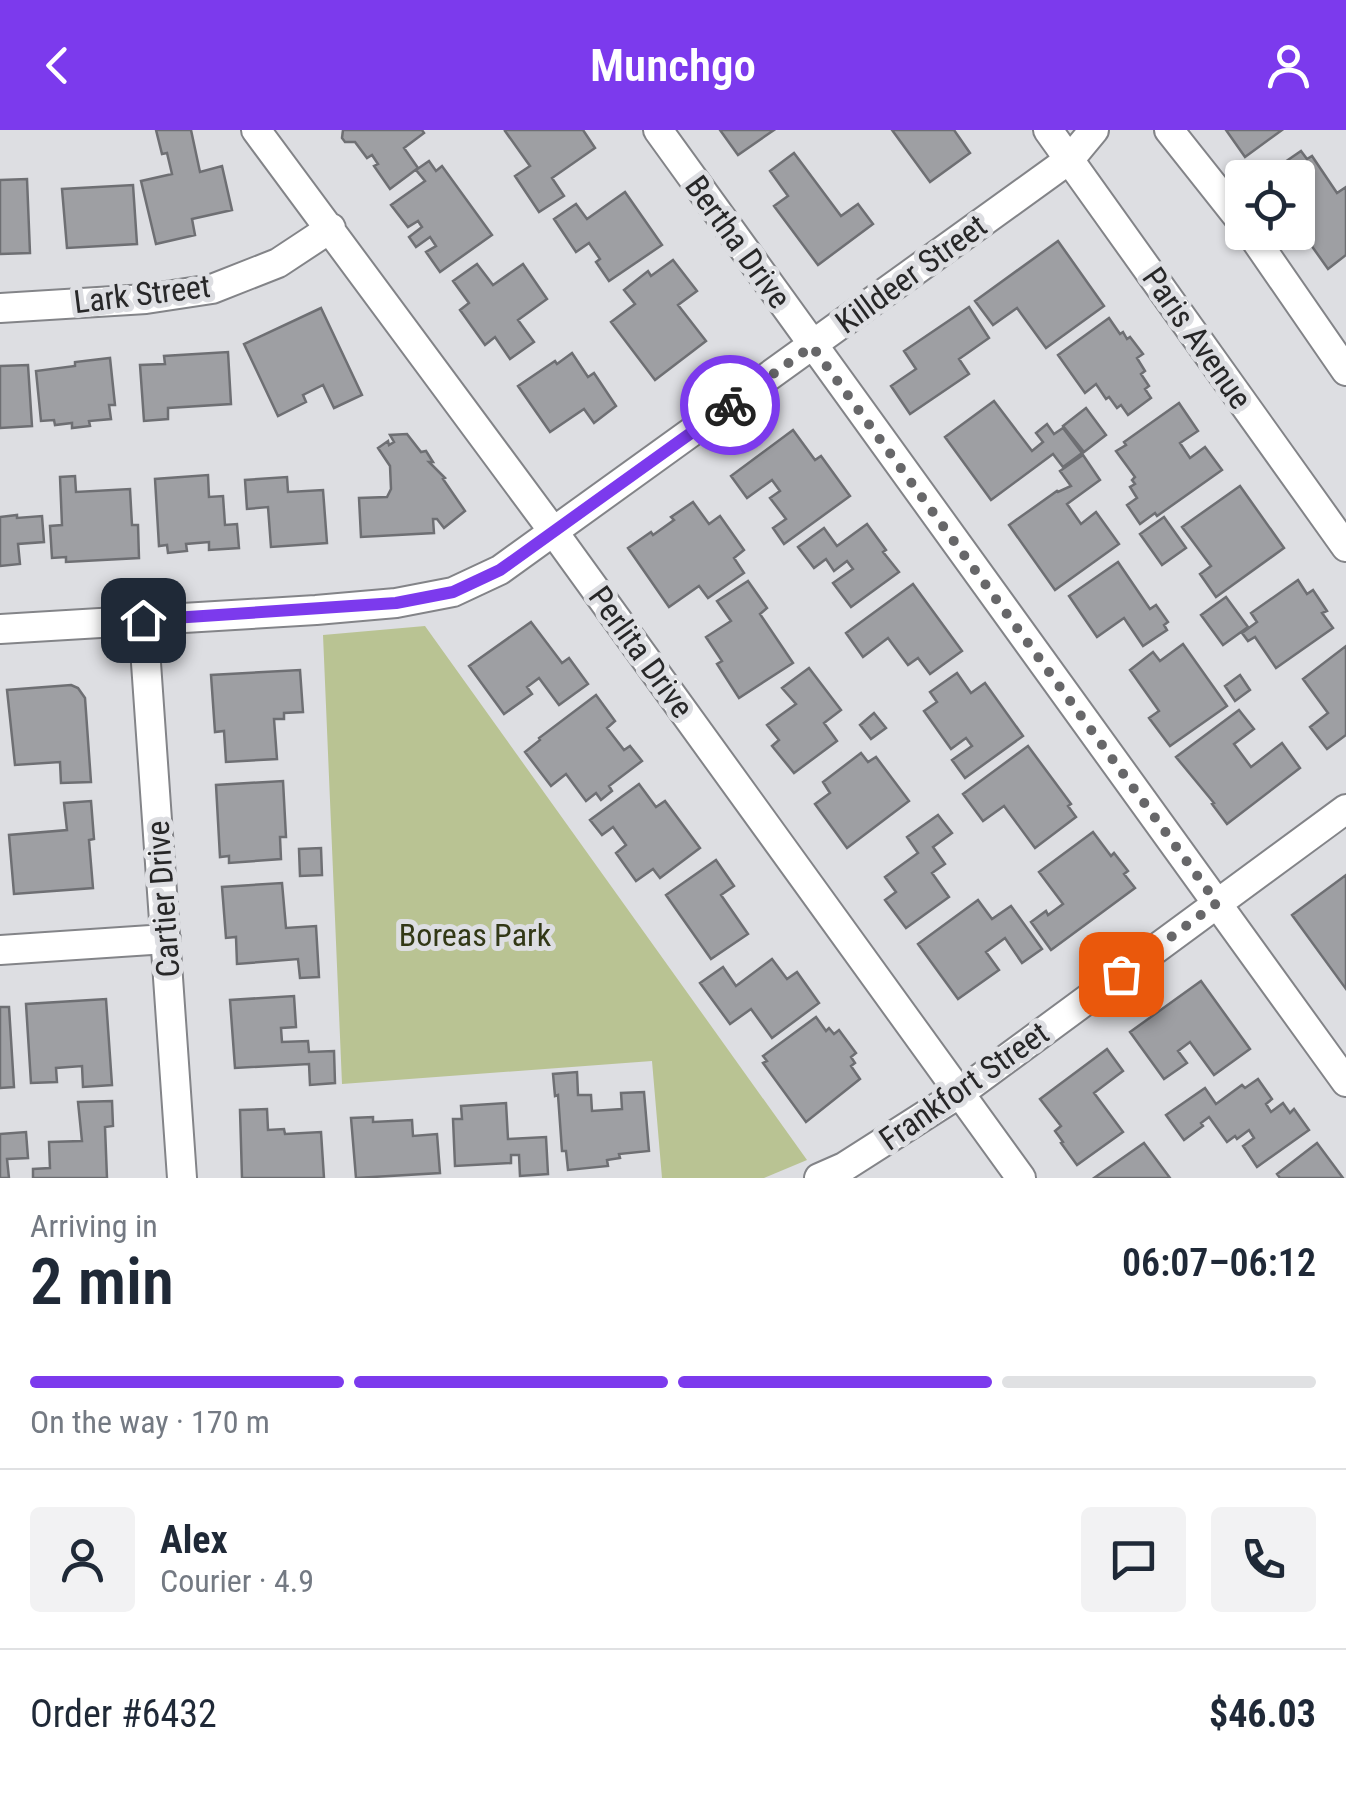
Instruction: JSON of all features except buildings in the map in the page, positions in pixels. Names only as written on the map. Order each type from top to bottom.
[{"type":"street","name":"Perlita Drive","points":[[256,130],[553,531],[1021,1178]]},
{"type":"street","name":"Bertha Drive","points":[[658,130],[1346,1082]]},
{"type":"street","name":"Paris Avenue","points":[[1048,130],[1346,547]]},
{"type":"street","name":"Killdeer Street","points":[[0,630],[396,603],[453,592],[500,570],[812,346],[1070,159],[1094,130]]},
{"type":"street","points":[[1169,130],[1225,201]]},
{"type":"street","name":"Lark Street","points":[[0,308],[146,299],[212,289],[278,262],[331,228]]},
{"type":"street","points":[[1262,250],[1346,372]]},
{"type":"street","name":"Cartier Drive","points":[[143,620],[182,1178]]},
{"type":"street","name":"Frankfort Street","points":[[819,1178],[844,1167],[960,1093],[1346,809]]},
{"type":"street","points":[[0,950],[166,938]]},
{"type":"green space","name":"Boreas Park","points":[[425,626],[807,1160],[764,1178],[662,1178],[652,1061],[342,1084],[323,635]]},
{"type":"way so far","points":[[730,405],[812,346],[1217,903],[1121,974]]},
{"type":"route","points":[[143,620],[396,603],[453,592],[500,570],[730,405]]}]
